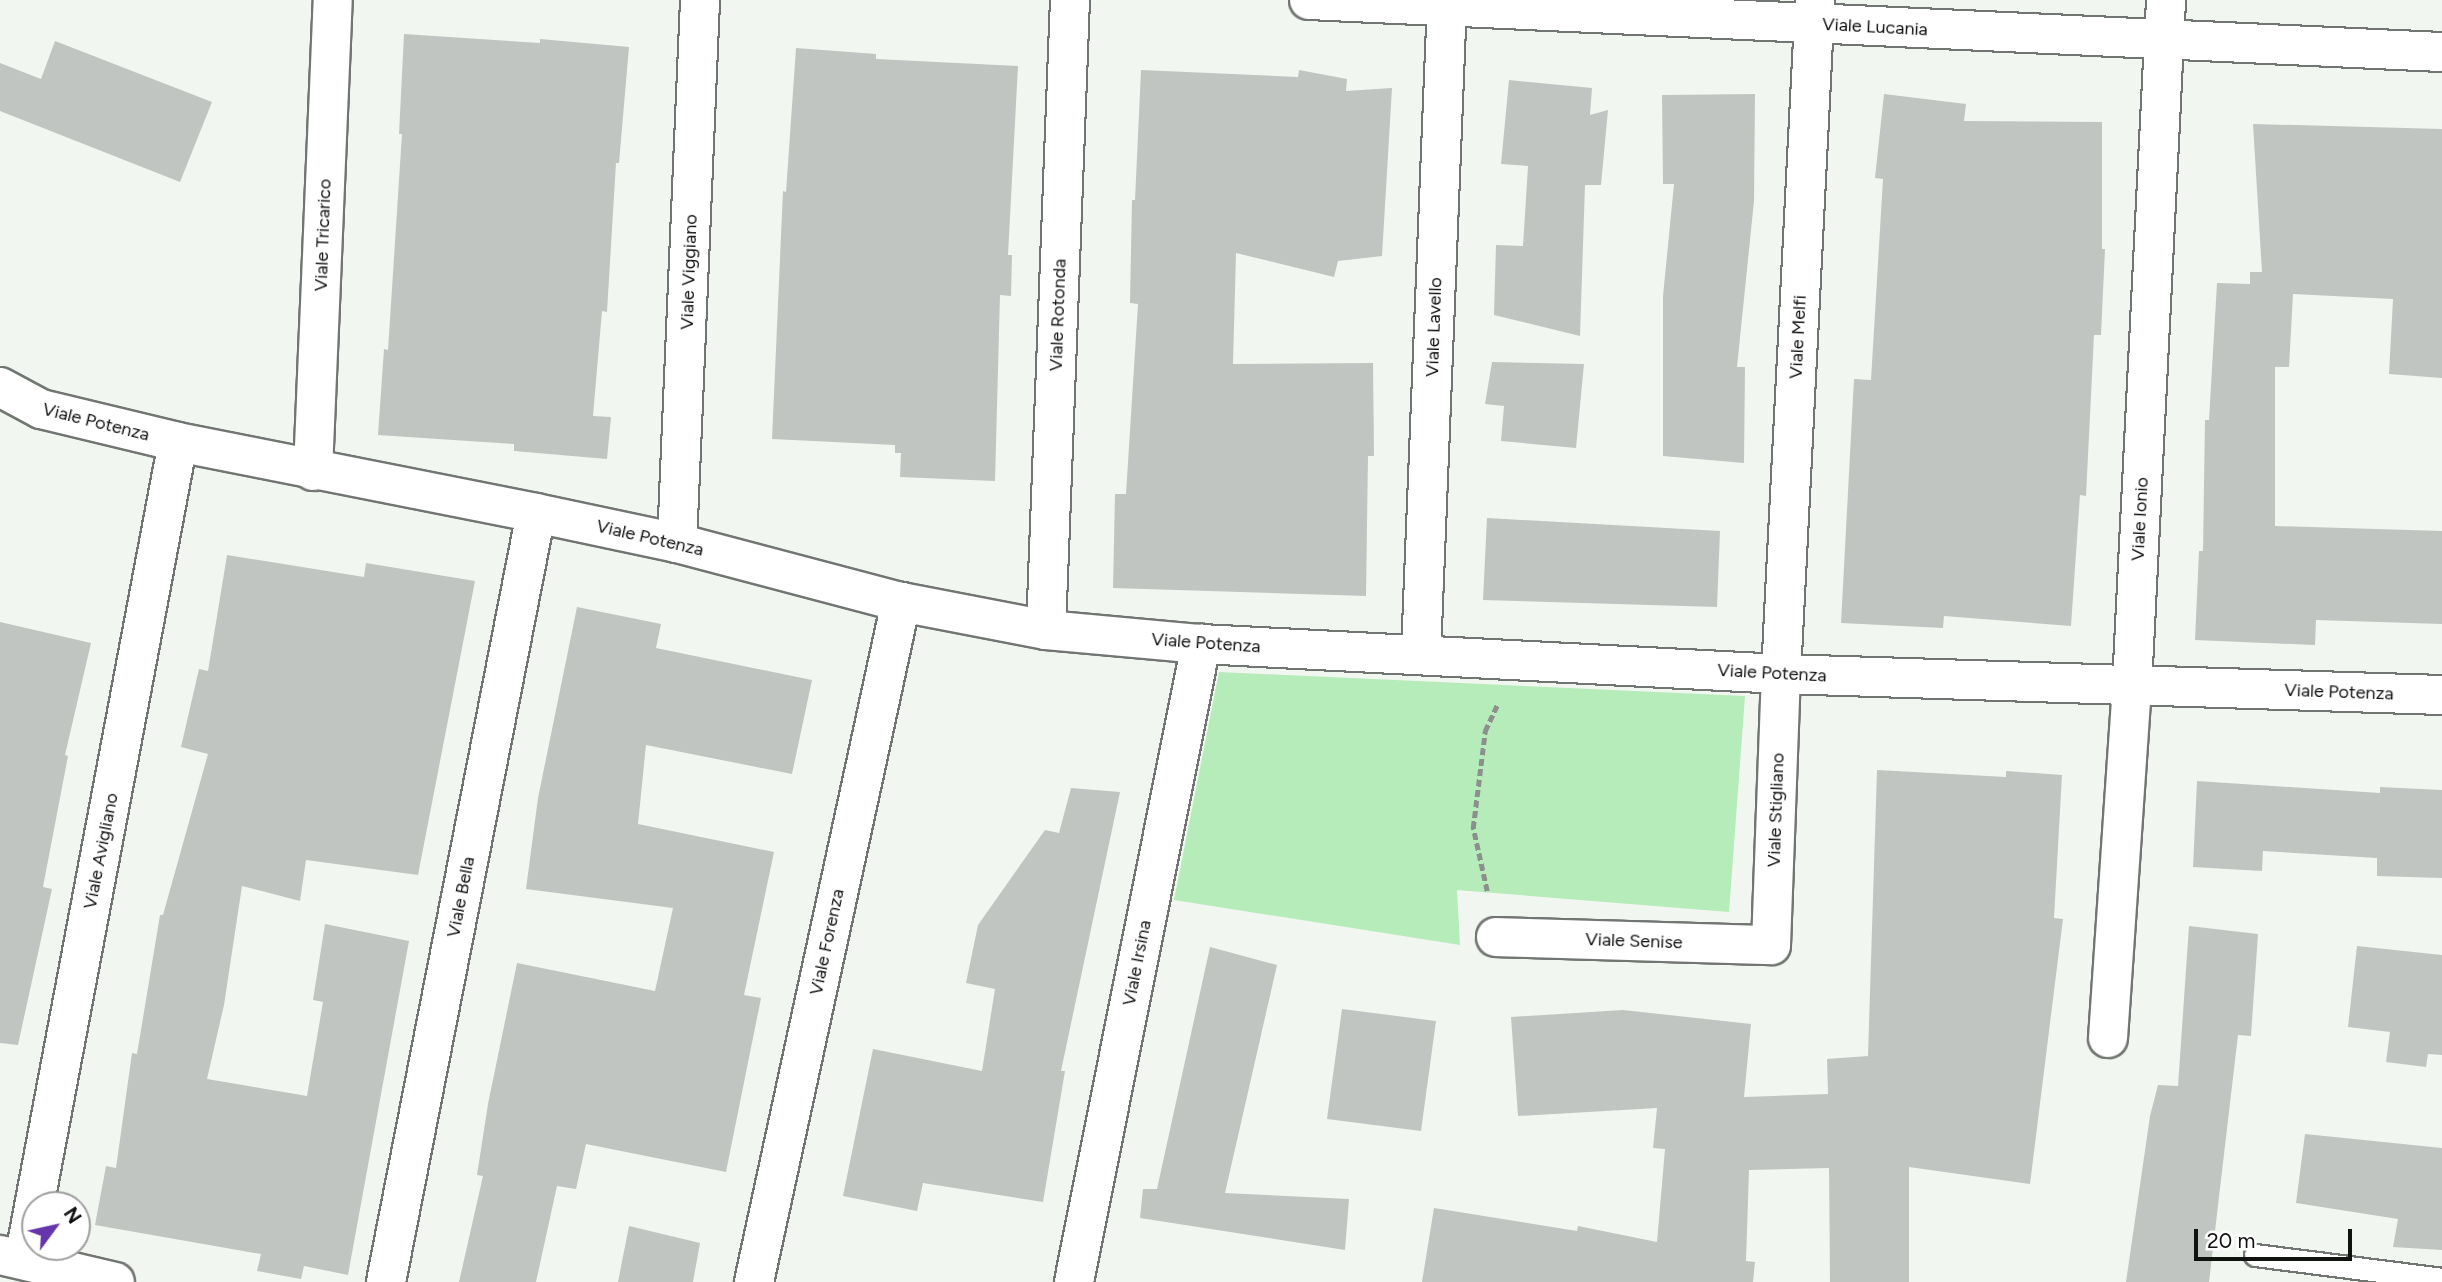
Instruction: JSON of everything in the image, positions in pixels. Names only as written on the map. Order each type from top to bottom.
[{"type":"street","name":"Viale Tricarico","points":[[313,471],[333,0]]},
{"type":"street","name":"Viale Viggiano","points":[[677,543],[700,0]]},
{"type":"street","name":"Viale Rotonda","points":[[1046,630],[1070,0]]},
{"type":"street","name":"Viale Lucania","points":[[1309,0],[1814,12],[2165,40],[2442,52]]},
{"type":"street","name":"Viale Ionio","points":[[2108,1038],[2132,686],[2166,0]]},
{"type":"street","name":"Viale Lavello","points":[[1421,654],[1447,3]]},
{"type":"street","name":"Viale Melfi","points":[[1781,674],[1814,12]]},
{"type":"street","name":"Viale Potenza","points":[[0,387],[41,409],[178,442],[677,543],[901,602],[1046,630],[1201,644],[1781,674],[2442,695]]},
{"type":"street","name":"Viale Avigliano","points":[[12,1257],[178,442]]},
{"type":"street","name":"Viale Bella","points":[[386,1282],[536,513]]},
{"type":"street","name":"Viale Forenza","points":[[754,1282],[901,602]]},
{"type":"street","name":"Viale Irsina","points":[[1074,1282],[1201,644]]},
{"type":"street","name":"Viale Stigliano","points":[[1771,944],[1781,674]]},
{"type":"street","name":"Viale Senise","points":[[1496,937],[1771,944]]},
{"type":"street","points":[[12,1257],[115,1282]]},
{"type":"lane","points":[[2255,1255],[2442,1279]]},
{"type":"path","points":[[1496,937],[1473,828],[1485,731],[1518,659]]},
{"type":"green space","points":[[1219,672],[1745,696],[1729,912],[1457,890],[1460,945],[1174,900]]},
{"type":"building","points":[[404,34],[540,43],[540,39],[629,47],[619,163],[616,163],[607,312],[602,311],[593,416],[611,417],[607,459],[514,451],[514,444],[378,435],[384,349],[388,350],[402,134],[399,134]]},
{"type":"building","points":[[55,41],[212,102],[180,182],[0,111],[0,63],[41,79]]},
{"type":"building","points":[[796,48],[876,54],[876,59],[1018,66],[1008,255],[1012,255],[1011,296],[1000,295],[995,481],[900,477],[901,453],[895,453],[895,445],[772,439],[783,191],[786,192]]},
{"type":"building","points":[[1141,70],[1298,77],[1299,70],[1347,79],[1346,91],[1392,88],[1382,256],[1338,261],[1334,277],[1236,253],[1233,364],[1373,363],[1374,456],[1368,456],[1366,596],[1113,588],[1115,494],[1126,494],[1138,304],[1130,303],[1132,200],[1135,200]]},
{"type":"building","points":[[1509,80],[1592,88],[1590,115],[1608,110],[1601,185],[1585,185],[1580,336],[1494,315],[1496,245],[1523,246],[1528,166],[1501,164]]},
{"type":"building","points":[[1755,94],[1754,201],[1737,367],[1745,367],[1744,463],[1663,456],[1663,296],[1674,184],[1663,184],[1662,95]]},
{"type":"building","points":[[1884,94],[1966,104],[1964,121],[2102,122],[2102,249],[2105,249],[2101,335],[2094,335],[2086,496],[2080,495],[2071,626],[1944,616],[1943,628],[1841,623],[1854,379],[1871,380],[1883,179],[1875,178]]},
{"type":"building","points":[[2253,124],[2442,129],[2442,378],[2389,374],[2393,299],[2293,294],[2289,367],[2275,367],[2275,526],[2442,531],[2442,624],[2316,620],[2315,645],[2195,640],[2199,551],[2203,551],[2205,420],[2209,420],[2217,283],[2250,284],[2250,272],[2262,272]]},
{"type":"building","points":[[1492,362],[1584,364],[1576,448],[1501,441],[1504,406],[1485,404]]},
{"type":"building","points":[[1487,518],[1720,531],[1717,607],[1483,600]]},
{"type":"building","points":[[227,555],[364,577],[366,563],[475,581],[418,875],[306,860],[300,901],[242,886],[224,1005],[207,1079],[307,1096],[323,1002],[313,1000],[325,924],[409,941],[348,1275],[304,1266],[301,1279],[257,1271],[261,1254],[95,1225],[106,1166],[116,1168],[132,1053],[137,1054],[160,915],[163,915],[208,754],[181,747],[199,669],[208,671]]},
{"type":"building","points":[[577,607],[661,624],[656,648],[812,680],[792,774],[646,745],[638,824],[774,852],[744,995],[761,998],[726,1172],[586,1144],[576,1189],[557,1186],[536,1282],[459,1282],[483,1176],[477,1175],[488,1104],[517,963],[655,991],[673,908],[526,889],[538,798]]},
{"type":"building","points":[[0,622],[91,643],[65,755],[68,756],[43,887],[52,889],[18,1045],[0,1043]]},
{"type":"building","points":[[1877,770],[2006,777],[2006,771],[2062,775],[2054,918],[2063,919],[2030,1184],[1909,1167],[1909,1282],[1830,1282],[1829,1168],[1749,1170],[1746,1261],[1755,1262],[1753,1282],[1422,1282],[1434,1208],[1577,1231],[1578,1226],[1657,1242],[1665,1149],[1653,1148],[1657,1108],[1518,1116],[1511,1017],[1623,1010],[1751,1024],[1744,1097],[1828,1094],[1827,1059],[1868,1056]]},
{"type":"building","points":[[2197,781],[2380,793],[2380,787],[2442,790],[2442,878],[2377,876],[2377,858],[2263,851],[2262,871],[2193,867]]},
{"type":"building","points":[[1071,788],[1120,792],[1061,1071],[1065,1071],[1043,1202],[923,1183],[917,1211],[843,1196],[873,1049],[982,1071],[995,989],[966,983],[978,925],[1045,830],[1059,833]]},
{"type":"building","points":[[2189,926],[2258,934],[2251,1036],[2238,1035],[2209,1282],[2126,1282],[2150,1116],[2158,1085],[2178,1086]]},
{"type":"building","points":[[2357,946],[2442,955],[2442,1055],[2428,1054],[2426,1067],[2386,1062],[2390,1032],[2348,1027]]},
{"type":"building","points":[[1210,947],[1277,965],[1225,1193],[1349,1199],[1345,1250],[1140,1218],[1143,1189],[1157,1189]]},
{"type":"building","points":[[1342,1009],[1436,1021],[1421,1131],[1327,1119]]},
{"type":"building","points":[[2305,1134],[2442,1148],[2442,1250],[2393,1247],[2398,1219],[2296,1203]]},
{"type":"building","points":[[629,1226],[700,1243],[693,1282],[618,1282]]}]
